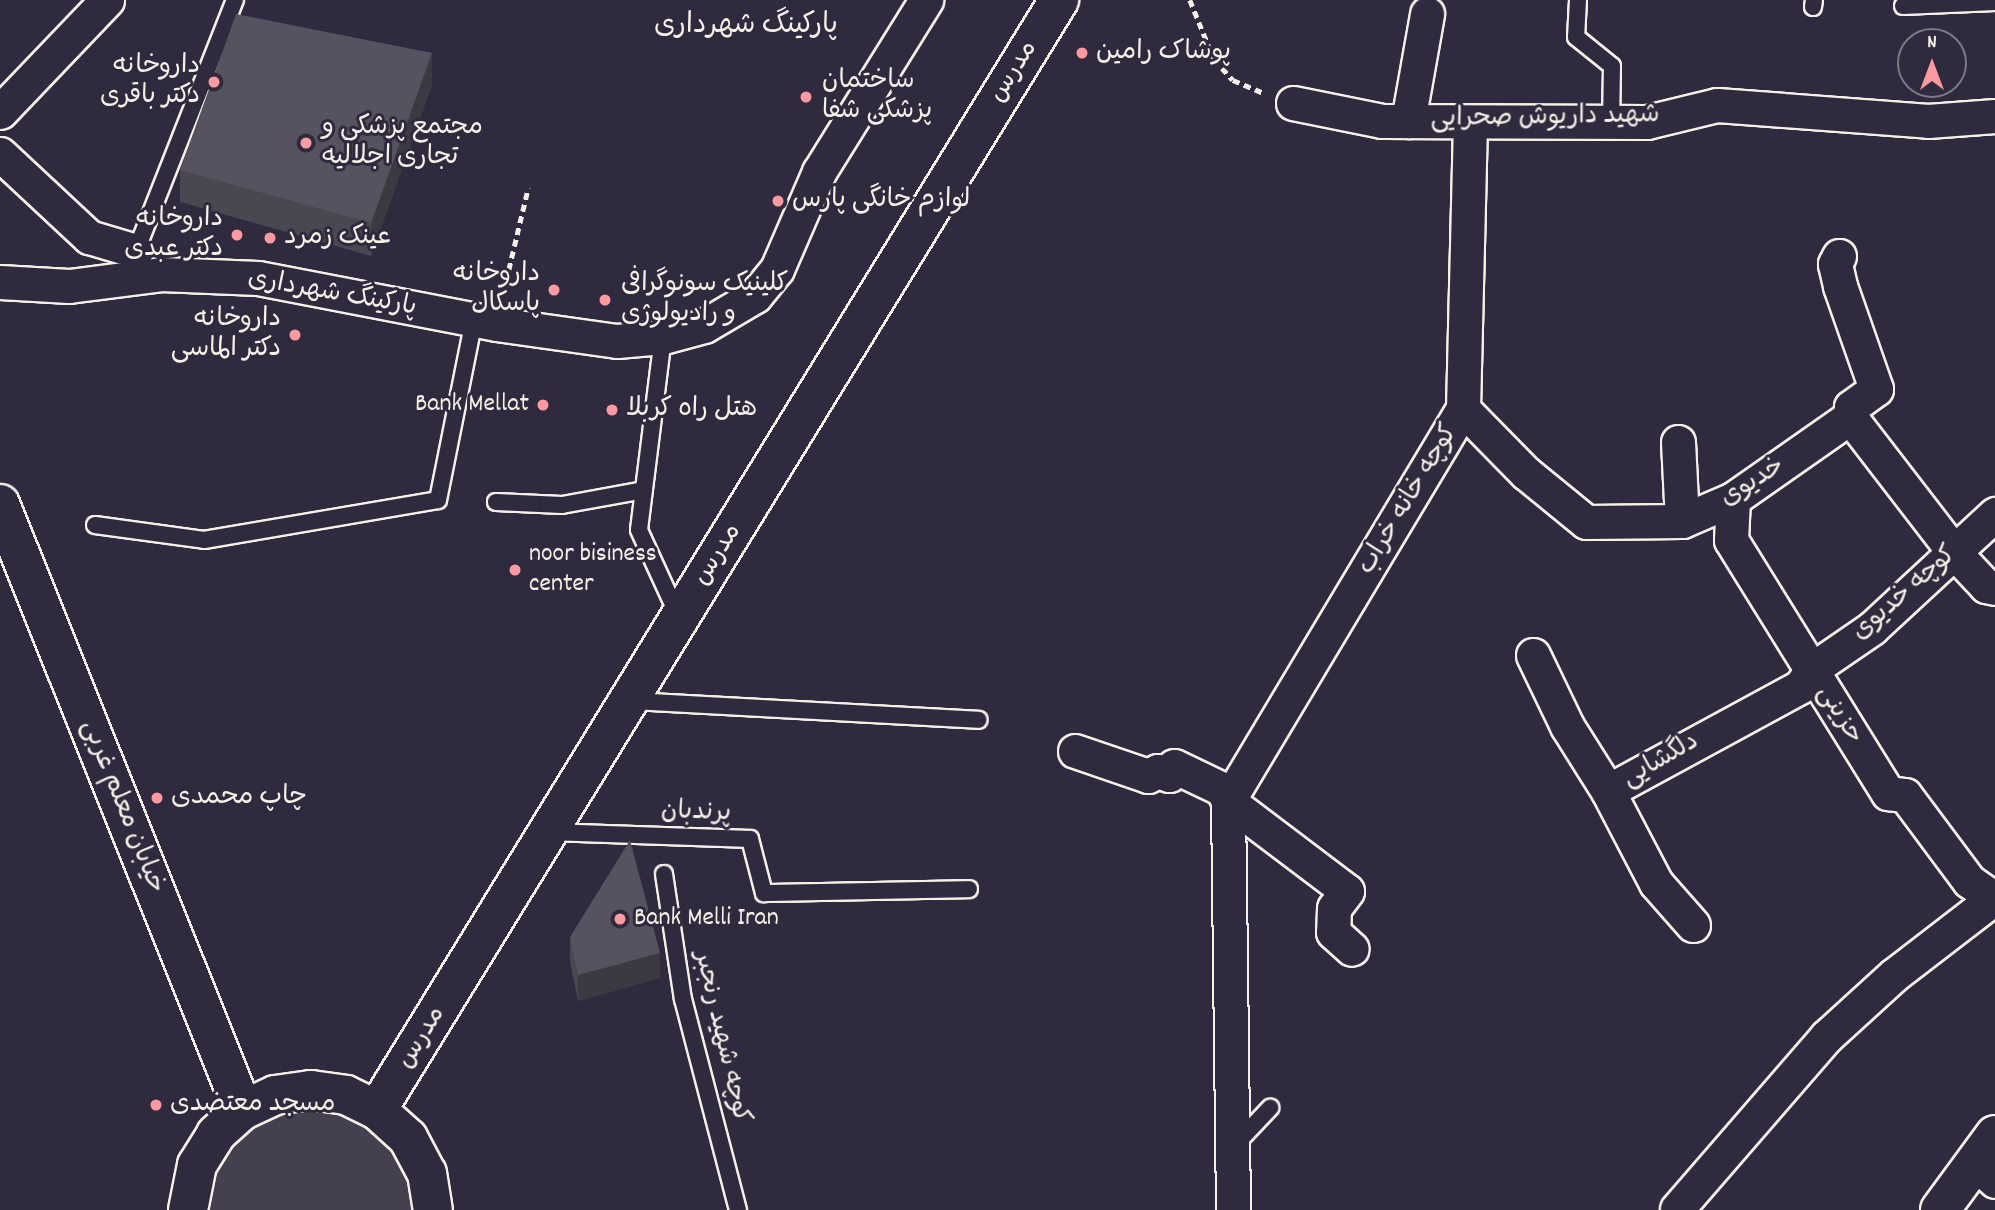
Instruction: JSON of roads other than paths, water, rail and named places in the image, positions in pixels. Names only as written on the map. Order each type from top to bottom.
[{"type":"main road","name":"مدرس","points":[[377,1110],[1059,0]]},
{"type":"main road","name":"خیابان معلم غربی","points":[[0,504],[243,1110]]},
{"type":"main road","points":[[188,1210],[197,1165],[216,1134],[243,1110],[275,1096],[310,1090],[346,1096],[377,1110],[408,1138],[427,1173],[433,1210]]},
{"type":"main road","points":[[1940,1210],[1988,1159]]},
{"type":"street","points":[[0,111],[107,0]]},
{"type":"street","name":"پارکینگ شهرداری","points":[[0,282],[69,286],[161,274],[258,278],[485,322],[617,341],[663,337],[734,313],[776,269],[819,172],[926,0]]},
{"type":"street","points":[[1408,121],[1427,14]]},
{"type":"street","name":"شهید داریوش صحرایی","points":[[1293,103],[1382,121],[1647,122],[1717,105],[1877,119],[1995,116]]},
{"type":"street","name":"کوچه خانه خراب","points":[[1228,801],[1463,409],[1470,122]]},
{"type":"street","points":[[0,154],[89,237],[136,251]]},
{"type":"street","name":"خدیوی","points":[[1463,409],[1526,473],[1586,522],[1682,521],[1733,499],[1850,417],[1851,407],[1877,388],[1840,286],[1835,264],[1839,256]]},
{"type":"street","points":[[1850,417],[1954,552],[1986,586],[1995,588]]},
{"type":"street","points":[[1678,442],[1682,521]]},
{"type":"street","name":"حزینی","points":[[1677,1209],[1826,1037],[1894,975],[1994,899],[1969,881],[1905,795],[1888,793],[1731,540],[1733,499]]},
{"type":"street","name":"کوچه خدیوی","points":[[1811,670],[1872,628],[1995,514]]},
{"type":"street","points":[[1533,655],[1567,726],[1608,791]]},
{"type":"street","name":"دلگشایی","points":[[1693,925],[1656,883],[1608,791],[1801,686],[1811,670]]},
{"type":"street","points":[[1075,751],[1148,776],[1158,771],[1169,775],[1174,766],[1222,789],[1228,801],[1233,1210]]},
{"type":"street","points":[[1228,801],[1346,891],[1334,908],[1333,932],[1352,949]]},
{"type":"lane","points":[[136,251],[234,0]]},
{"type":"lane","points":[[1578,0],[1576,37],[1612,66],[1611,122]]},
{"type":"lane","points":[[1903,6],[1995,2]]},
{"type":"lane","points":[[95,524],[204,540],[438,500],[485,322]]},
{"type":"lane","points":[[663,337],[639,530],[679,618]]},
{"type":"lane","points":[[496,502],[562,505],[644,490]]},
{"type":"lane","points":[[628,701],[978,720]]},
{"type":"lane","name":"پرندبان","points":[[548,832],[750,839],[764,893],[969,889]]},
{"type":"lane","name":"کوچه شهید رنجبر","points":[[664,874],[683,999],[738,1210]]},
{"type":"lane","points":[[1232,1148],[1270,1108]]},
{"type":"place","name":"پوشاک رامین","points":[[1082,53]]},
{"type":"place","name":"داروخانه دکتر باقری","points":[[214,82]]},
{"type":"place","name":"ساختمان پزشکی شفا","points":[[806,97]]},
{"type":"place","name":"مجتمع پزشکی و تجاری اجلالیه","points":[[306,143]]},
{"type":"place","name":"لوازم خانگی پارس","points":[[778,201]]},
{"type":"place","name":"داروخانه دکتر عبدی","points":[[237,235]]},
{"type":"place","name":"عینک زمرد","points":[[270,238]]},
{"type":"place","name":"داروخانه پاسکال","points":[[554,290]]},
{"type":"place","name":"کلینیک سونوگرافی و رادیولوژی","points":[[605,300]]},
{"type":"place","name":"داروخانه دکتر الماسی","points":[[295,335]]},
{"type":"place","name":"Bank Mellat","points":[[543,405]]},
{"type":"place","name":"هتل راه کربلا","points":[[612,410]]},
{"type":"place","name":"noor bisiness center","points":[[515,570]]},
{"type":"place","name":"چاپ محمدی","points":[[157,798]]},
{"type":"place","name":"Bank Melli Iran","points":[[620,919]]},
{"type":"place","name":"مسجد معتضدی","points":[[156,1105]]},
{"type":"district","name":"پارکینگ شهرداری","points":[[746,27]]}]
